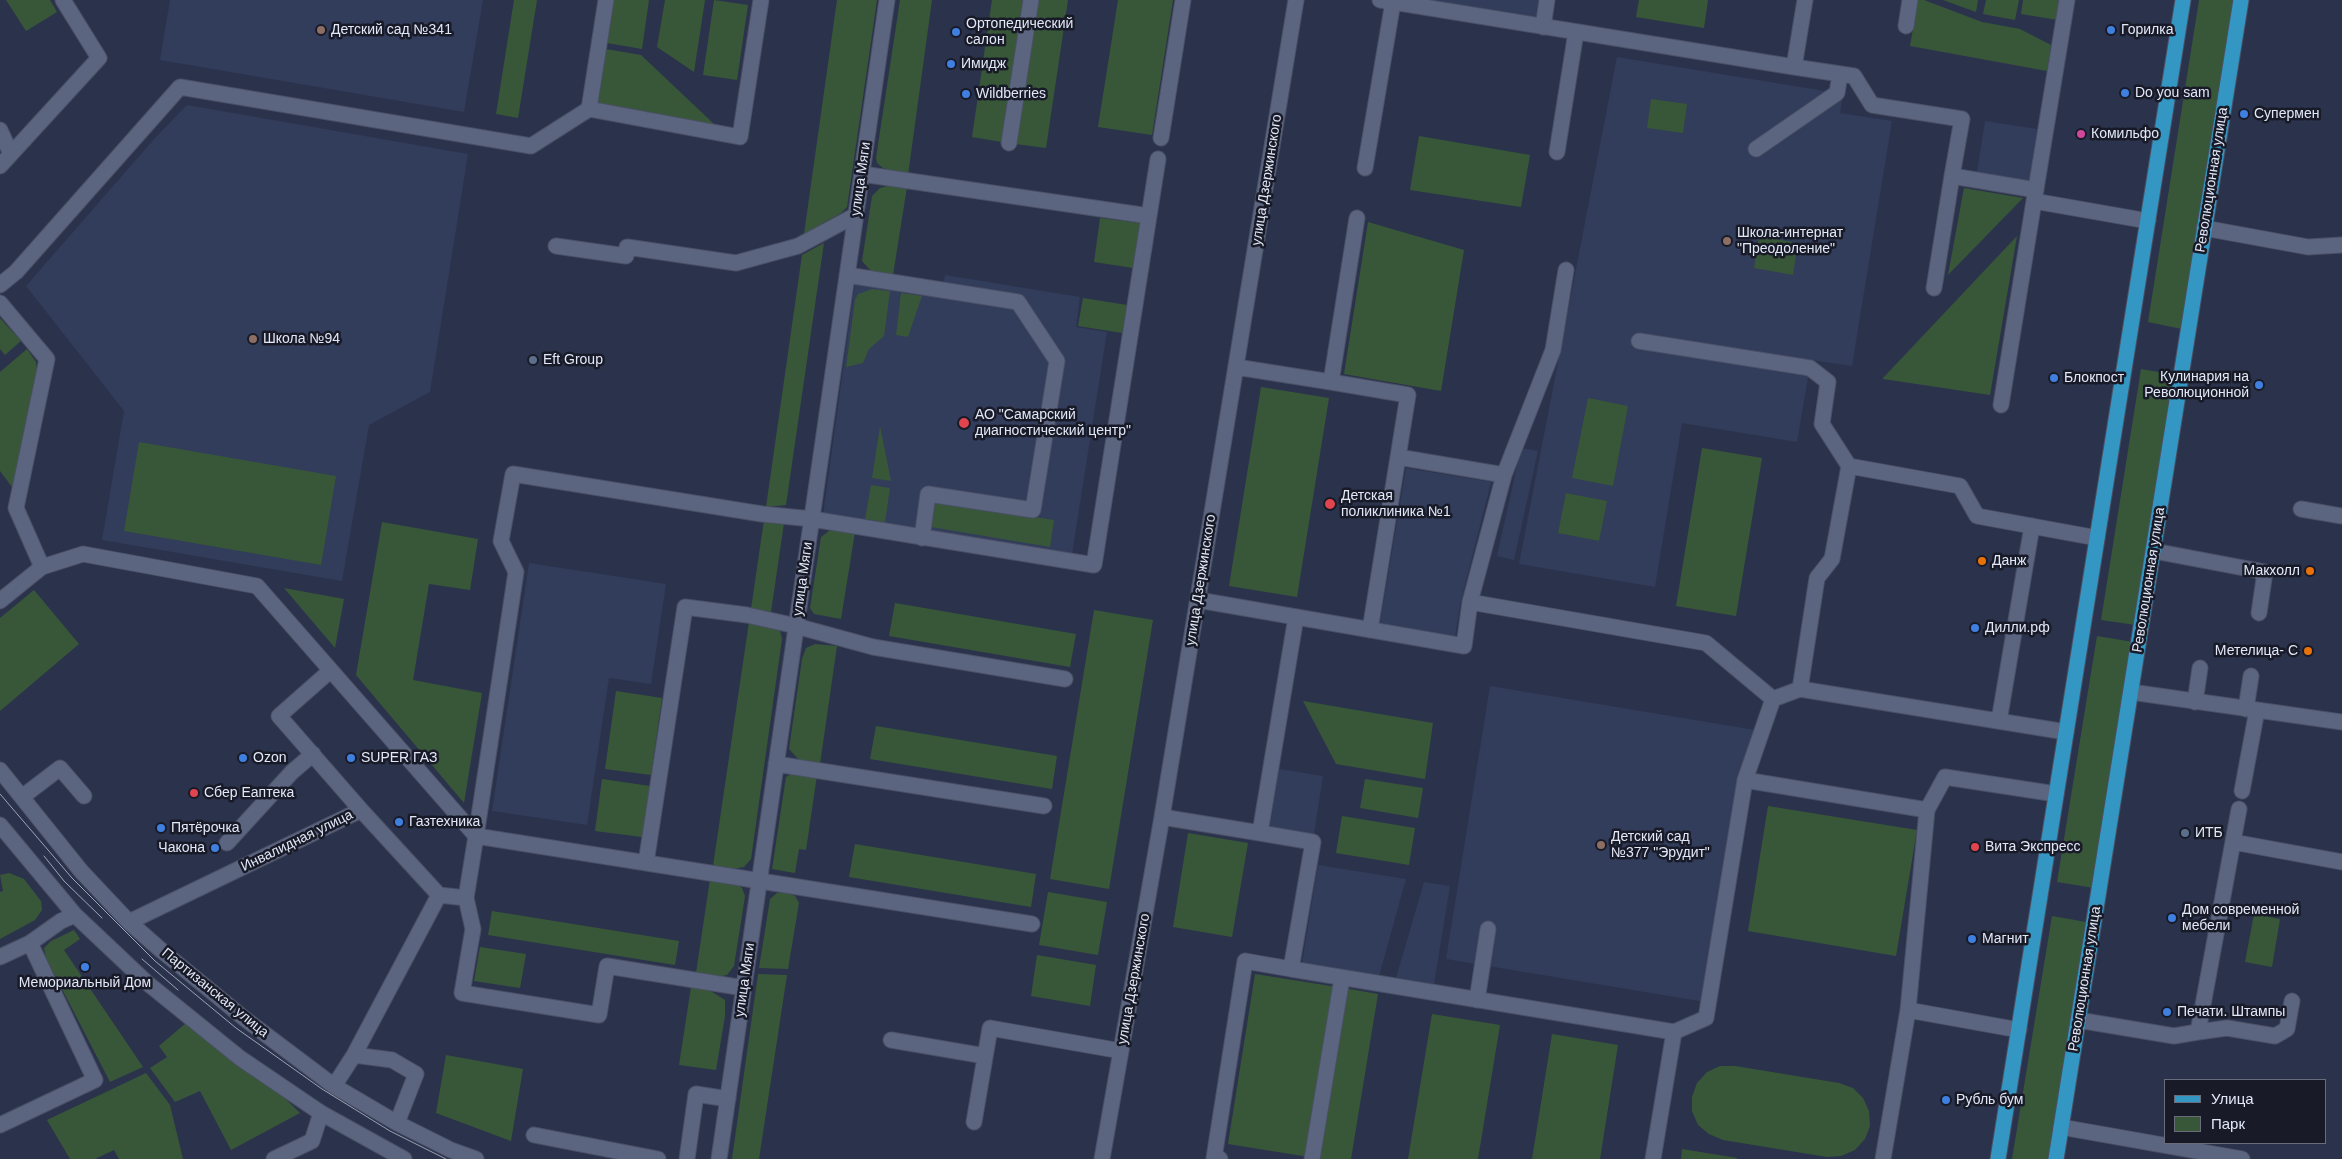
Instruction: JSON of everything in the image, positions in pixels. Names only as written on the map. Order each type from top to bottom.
[{"type":"main road","points":[[1998,1159],[2183,0]]},
{"type":"main road","name":"Революционная улица","points":[[2056,1159],[2241,0]]},
{"type":"street","points":[[0,166],[99,58],[63,0]]},
{"type":"street","points":[[589,109],[606,0]]},
{"type":"street","points":[[0,284],[16,272],[180,87],[531,146],[589,109],[740,137],[761,0]]},
{"type":"street","name":"улица Мяги","points":[[719,1159],[887,0]]},
{"type":"street","points":[[1009,143],[1030,0]]},
{"type":"street","points":[[1161,138],[1183,0]]},
{"type":"street","name":"улица Дзержинского","points":[[1102,1159],[1162,817],[1296,0]]},
{"type":"street","points":[[1543,27],[1547,0]]},
{"type":"street","points":[[1794,67],[1805,0]]},
{"type":"street","points":[[1906,26],[1910,0]]},
{"type":"street","points":[[2001,405],[2066,0]]},
{"type":"street","points":[[1365,168],[1389,1],[1854,76],[1872,104],[1962,120],[1934,288]]},
{"type":"street","points":[[1557,152],[1576,32]]},
{"type":"street","points":[[1756,149],[1837,93],[1840,74]]},
{"type":"street","points":[[0,130],[11,154]]},
{"type":"street","points":[[744,988],[607,966],[599,1015],[462,993],[473,929],[466,898],[516,572],[501,541],[513,474],[762,514],[812,519],[1094,565],[1158,159]]},
{"type":"street","points":[[862,174],[1149,216]]},
{"type":"street","points":[[1952,176],[2148,221]]},
{"type":"street","points":[[556,246],[626,256],[627,246],[736,264],[798,246],[856,215]]},
{"type":"street","points":[[1331,382],[1357,218]]},
{"type":"street","points":[[2204,228],[2308,247],[2342,245]]},
{"type":"street","points":[[1198,600],[1464,646],[1470,602],[1504,474],[1553,350],[1566,270]]},
{"type":"street","points":[[848,275],[1018,302],[1057,361],[1033,510],[928,494],[922,538]]},
{"type":"street","points":[[0,303],[47,359],[16,508],[42,567]]},
{"type":"street","points":[[1639,341],[1810,368],[1828,382],[1822,424],[1849,466],[1832,559],[1817,578],[1800,689]]},
{"type":"street","points":[[1236,367],[1408,395],[1370,630]]},
{"type":"street","points":[[1398,457],[1504,474]]},
{"type":"street","points":[[1849,466],[1960,486],[1977,516],[2097,538]]},
{"type":"street","points":[[2301,510],[2342,516]]},
{"type":"street","points":[[1999,721],[2032,526]]},
{"type":"street","points":[[2154,551],[2265,572],[2259,613]]},
{"type":"street","points":[[0,602],[42,567],[83,554],[257,586],[476,836],[1032,924]]},
{"type":"street","points":[[1470,602],[1706,643],[1773,699]]},
{"type":"street","points":[[646,863],[684,607],[747,615],[873,647],[1065,680]]},
{"type":"street","points":[[1260,833],[1296,617]]},
{"type":"street","points":[[2195,702],[2200,668]]},
{"type":"street","points":[[330,671],[279,716],[361,810]]},
{"type":"street","points":[[2242,791],[2251,710],[2251,676]]},
{"type":"street","points":[[1773,699],[1800,689],[2066,732]]},
{"type":"street","points":[[2131,692],[2342,722]]},
{"type":"street","points":[[1220,1159],[1214,1158],[1245,962],[1674,1032],[1706,1018],[1745,780],[1773,699]]},
{"type":"street","points":[[227,842],[292,772],[313,754]]},
{"type":"street","points":[[776,764],[1044,806]]},
{"type":"street","points":[[22,797],[60,768],[84,796]]},
{"type":"street","name":"Партизанская улица","points":[[0,770],[81,871],[129,922],[245,1019],[334,1086],[397,1123],[451,1150],[476,1159]]},
{"type":"street","points":[[1883,1159],[1908,1010],[1927,810],[1945,776],[2056,794]]},
{"type":"street","points":[[1745,780],[1927,810]]},
{"type":"street","points":[[2198,1032],[2239,809]]},
{"type":"street","name":"Инвалидная улица","points":[[129,922],[361,810],[439,895]]},
{"type":"street","points":[[1162,817],[1313,842],[1291,969]]},
{"type":"street","points":[[0,825],[75,914],[98,938],[160,993],[240,1058],[321,1113],[404,1159]]},
{"type":"street","points":[[2233,842],[2342,862]]},
{"type":"street","points":[[334,1086],[354,1055],[439,895],[466,898]]},
{"type":"street","points":[[0,957],[30,943],[61,921],[75,914]]},
{"type":"street","points":[[1476,1000],[1488,930]]},
{"type":"street","points":[[0,1125],[95,1080],[30,943]]},
{"type":"street","points":[[1312,1159],[1342,978]]},
{"type":"street","points":[[2078,1020],[2174,1036],[2227,1028],[2275,1036],[2287,1029],[2292,1001]]},
{"type":"street","points":[[1908,1010],[2019,1030]]},
{"type":"street","points":[[974,1122],[990,1028],[1121,1051]]},
{"type":"street","points":[[1653,1159],[1674,1032]]},
{"type":"street","points":[[891,1040],[985,1056]]},
{"type":"street","points":[[354,1055],[392,1060],[416,1074],[397,1123]]},
{"type":"street","points":[[687,1159],[696,1094],[728,1099]]},
{"type":"street","points":[[274,1159],[312,1141],[321,1113]]},
{"type":"street","points":[[2061,1127],[2242,1159]]},
{"type":"street","points":[[534,1135],[658,1159]]},
{"type":"shaded area","name":"Детский сад №341","points":[[170,0],[483,0],[464,112],[160,60]]},
{"type":"shaded area","points":[[1431,0],[1539,0],[1536,17]]},
{"type":"shaded area","name":"Школа-интернат \"Преодоление\"","points":[[1617,57],[1843,94],[1840,113],[1892,121],[1852,366],[1811,360],[1797,442],[1682,423],[1655,587],[1519,564]]},
{"type":"shaded area","name":"Школа №94","points":[[187,105],[468,154],[430,392],[369,425],[342,581],[102,540],[124,411],[26,286],[155,138]]},
{"type":"shaded area","points":[[1985,121],[2037,129],[2029,181],[1977,172]]},
{"type":"shaded area","name":"АО \"Самарский диагностический центр\"","points":[[945,275],[1080,297],[1076,327],[1107,332],[1072,554],[823,515],[855,283],[941,296]]},
{"type":"shaded area","points":[[1521,448],[1538,451],[1514,560],[1497,556]]},
{"type":"shaded area","points":[[1406,468],[1491,482],[1461,601],[1455,636],[1380,623]]},
{"type":"shaded area","points":[[529,563],[666,584],[651,684],[609,678],[587,825],[492,811]]},
{"type":"shaded area","name":"Детский сад №377 \"Эрудит\"","points":[[1490,686],[1755,730],[1711,1003],[1446,959]]},
{"type":"shaded area","points":[[1279,769],[1323,776],[1314,834],[1270,827]]},
{"type":"shaded area","points":[[1318,865],[1406,879],[1379,976],[1302,963]]},
{"type":"shaded area","points":[[1424,882],[1450,886],[1434,984],[1396,978]]},
{"type":"green space","points":[[6,0],[50,0],[57,12],[26,31]]},
{"type":"green space","points":[[514,0],[537,0],[518,118],[496,114]]},
{"type":"green space","points":[[614,0],[649,0],[642,49],[607,43]]},
{"type":"green space","points":[[665,0],[705,0],[694,72],[657,47]]},
{"type":"green space","points":[[714,0],[748,5],[737,80],[703,75]]},
{"type":"green space","points":[[837,0],[877,0],[847,207],[841,213],[804,234]]},
{"type":"green space","points":[[900,0],[932,0],[908,175],[883,168],[877,163],[876,158]]},
{"type":"green space","points":[[992,0],[1023,0],[1002,142],[972,137]]},
{"type":"green space","points":[[1037,0],[1068,0],[1046,148],[1015,144]]},
{"type":"green space","points":[[1118,0],[1173,0],[1152,135],[1098,127]]},
{"type":"green space","points":[[1639,0],[1708,0],[1704,28],[1636,17]]},
{"type":"green space","points":[[1918,0],[1924,0],[1982,22],[2020,29],[2051,45],[2047,71],[1910,46]]},
{"type":"green space","points":[[1943,0],[1978,0],[1976,12]]},
{"type":"green space","points":[[1986,0],[2019,0],[2015,20],[1983,14]]},
{"type":"green space","points":[[2023,0],[2061,0],[2058,20],[2021,14]]},
{"type":"green space","points":[[2199,0],[2237,0],[2182,329],[2148,322]]},
{"type":"green space","points":[[606,49],[641,55],[715,125],[598,104]]},
{"type":"green space","points":[[1651,99],[1687,104],[1683,133],[1647,128]]},
{"type":"green space","points":[[1419,136],[1530,155],[1521,207],[1410,190]]},
{"type":"green space","points":[[891,185],[907,187],[893,275],[871,271],[862,261],[872,196],[880,188]]},
{"type":"green space","points":[[1964,188],[2023,198],[1948,275]]},
{"type":"green space","points":[[1100,218],[1140,223],[1133,268],[1094,262]]},
{"type":"green space","points":[[1368,222],[1464,250],[1441,391],[1344,374]]},
{"type":"green space","points":[[1759,236],[1798,243],[1793,275],[1754,268]]},
{"type":"green space","points":[[2017,236],[1990,395],[1883,379],[1883,378]]},
{"type":"green space","points":[[824,243],[786,505],[766,507],[802,255]]},
{"type":"green space","points":[[872,289],[890,291],[884,336],[869,349],[863,363],[846,367],[855,300],[858,294]]},
{"type":"green space","points":[[901,293],[922,296],[908,337],[896,335]]},
{"type":"green space","points":[[1083,298],[1127,305],[1122,333],[1078,326]]},
{"type":"green space","points":[[0,318],[21,341],[5,355],[0,349]]},
{"type":"green space","points":[[27,349],[36,362],[37,370],[18,495],[0,471],[0,372]]},
{"type":"green space","points":[[2141,369],[2176,375],[2136,625],[2101,620]]},
{"type":"green space","points":[[1261,387],[1329,398],[1297,597],[1229,586]]},
{"type":"green space","points":[[1588,398],[1628,406],[1613,486],[1572,478]]},
{"type":"green space","points":[[880,426],[891,481],[872,478]]},
{"type":"green space","points":[[139,442],[336,476],[321,565],[124,531]]},
{"type":"green space","points":[[1702,448],[1762,458],[1736,616],[1676,606]]},
{"type":"green space","points":[[871,485],[890,488],[885,522],[865,519]]},
{"type":"green space","points":[[1566,493],[1607,501],[1599,541],[1558,533]]},
{"type":"green space","points":[[935,501],[1054,520],[1050,547],[931,527]]},
{"type":"green space","points":[[764,520],[784,523],[771,612],[751,609]]},
{"type":"green space","points":[[382,522],[478,539],[470,590],[429,584],[413,680],[482,693],[464,803],[356,675]]},
{"type":"green space","points":[[829,531],[855,532],[841,619],[814,614],[810,608],[821,537]]},
{"type":"green space","points":[[284,588],[344,599],[335,648]]},
{"type":"green space","points":[[34,590],[79,644],[0,711],[0,618]]},
{"type":"green space","points":[[895,603],[1076,634],[1070,667],[889,636]]},
{"type":"green space","points":[[1094,610],[1153,620],[1109,889],[1050,879]]},
{"type":"green space","points":[[749,622],[776,628],[780,631],[782,639],[751,859],[744,867],[733,869],[713,866]]},
{"type":"green space","points":[[2097,636],[2133,642],[2094,888],[2057,882]]},
{"type":"green space","points":[[815,644],[837,646],[820,764],[799,760],[789,749],[802,659],[806,648]]},
{"type":"green space","points":[[616,691],[662,698],[651,775],[605,769]]},
{"type":"green space","points":[[1303,701],[1433,723],[1425,779],[1336,764]]},
{"type":"green space","points":[[876,726],[1057,756],[1052,789],[870,759]]},
{"type":"green space","points":[[793,773],[817,775],[806,850],[799,849],[795,873],[772,869],[786,777]]},
{"type":"green space","points":[[602,779],[650,786],[642,837],[595,831]]},
{"type":"green space","points":[[1365,779],[1423,788],[1418,818],[1360,808]]},
{"type":"green space","points":[[1768,806],[1917,830],[1896,956],[1748,931]]},
{"type":"green space","points":[[1342,816],[1415,828],[1409,865],[1336,853]]},
{"type":"green space","points":[[1188,833],[1248,843],[1232,937],[1173,927]]},
{"type":"green space","points":[[855,844],[1036,874],[1031,907],[849,877]]},
{"type":"green space","points":[[9,873],[24,879],[41,901],[42,910],[35,920],[0,939],[0,892],[3,891],[0,875]]},
{"type":"green space","points":[[710,879],[738,885],[742,888],[745,896],[734,966],[727,975],[722,976],[696,973]]},
{"type":"green space","points":[[786,892],[795,896],[799,903],[788,969],[759,968],[770,899],[777,893]]},
{"type":"green space","points":[[1048,892],[1107,902],[1098,955],[1039,945]]},
{"type":"green space","points":[[492,911],[679,941],[675,965],[488,935]]},
{"type":"green space","points":[[2254,914],[2280,919],[2272,967],[2245,962]]},
{"type":"green space","points":[[2052,916],[2086,922],[2048,1159],[2012,1159]]},
{"type":"green space","points":[[74,930],[80,939],[64,950],[143,1067],[110,1082],[46,958],[44,948],[51,941]]},
{"type":"green space","points":[[480,947],[526,954],[520,988],[474,981]]},
{"type":"green space","points":[[1037,955],[1096,965],[1090,1006],[1031,996]]},
{"type":"green space","points":[[758,974],[787,975],[759,1159],[732,1159]]},
{"type":"green space","points":[[1255,974],[1337,987],[1309,1157],[1228,1144]]},
{"type":"green space","points":[[691,987],[709,990],[725,1000],[725,1016],[716,1070],[679,1065]]},
{"type":"green space","points":[[1344,988],[1378,994],[1351,1159],[1316,1159]]},
{"type":"green space","points":[[1432,1014],[1500,1025],[1478,1159],[1408,1159]]},
{"type":"green space","points":[[186,1023],[254,1068],[300,1113],[231,1150],[200,1091],[175,1102],[150,1068],[167,1057],[159,1046]]},
{"type":"green space","points":[[1552,1034],[1618,1045],[1600,1159],[1532,1159]]},
{"type":"green space","points":[[446,1055],[523,1069],[511,1141],[436,1113]]},
{"type":"green space","points":[[1720,1066],[1735,1066],[1839,1083],[1853,1088],[1863,1098],[1869,1111],[1870,1126],[1865,1139],[1855,1150],[1841,1156],[1827,1157],[1723,1140],[1709,1134],[1698,1125],[1692,1111],[1692,1097],[1697,1083],[1707,1072]]},
{"type":"green space","points":[[146,1073],[170,1105],[183,1159],[119,1159],[114,1150],[95,1159],[70,1159],[47,1120]]},
{"type":"green space","points":[[1682,1149],[1737,1158],[1737,1159],[1681,1159]]},
{"type":"tram line","points":[[0,794],[72,878],[155,961],[236,1028],[322,1089],[390,1131],[446,1159]]},
{"type":"tram line","points":[[44,856],[64,881],[102,918]]},
{"type":"tram line","points":[[142,959],[178,990]]},
{"type":"place","name":"Детский сад №341","points":[[321,30]]},
{"type":"place","name":"Горилка","points":[[2111,30]]},
{"type":"place","name":"Ортопедический салон","points":[[956,32]]},
{"type":"place","name":"Имидж","points":[[951,64]]},
{"type":"place","name":"Do you sam","points":[[2125,93]]},
{"type":"place","name":"Wildberries","points":[[966,94]]},
{"type":"place","name":"Супермен","points":[[2244,114]]},
{"type":"place","name":"Комильфо","points":[[2081,134]]},
{"type":"place","name":"Школа-интернат \"Преодоление\"","points":[[1727,241]]},
{"type":"place","name":"Школа №94","points":[[253,339]]},
{"type":"place","name":"Eft Group","points":[[533,360]]},
{"type":"place","name":"Блокпост","points":[[2054,378]]},
{"type":"place","name":"Кулинария на Революционной","points":[[2259,385]]},
{"type":"place","name":"АО \"Самарский диагностический центр\"","points":[[964,423]]},
{"type":"place","name":"Детская поликлиника №1","points":[[1330,504]]},
{"type":"place","name":"Данж","points":[[1982,561]]},
{"type":"place","name":"Макхолл","points":[[2310,571]]},
{"type":"place","name":"Дилли.рф","points":[[1975,628]]},
{"type":"place","name":"Метелица- С","points":[[2308,651]]},
{"type":"place","name":"Ozon","points":[[243,758]]},
{"type":"place","name":"SUPER ГАЗ","points":[[351,758]]},
{"type":"place","name":"Сбер Еаптека","points":[[194,793]]},
{"type":"place","name":"Газтехника","points":[[399,822]]},
{"type":"place","name":"Пятёрочка","points":[[161,828]]},
{"type":"place","name":"ИТБ","points":[[2185,833]]},
{"type":"place","name":"Детский сад №377 \"Эрудит\"","points":[[1601,845]]},
{"type":"place","name":"Вита Экспресс","points":[[1975,847]]},
{"type":"place","name":"Чакона","points":[[215,848]]},
{"type":"place","name":"Дом современной мебели","points":[[2172,918]]},
{"type":"place","name":"Магнит","points":[[1972,939]]},
{"type":"place","name":"Мемориальный Дом","points":[[85,967]]},
{"type":"place","name":"Печати. Штампы","points":[[2167,1012]]},
{"type":"place","name":"Рубль бум","points":[[1946,1100]]}]
